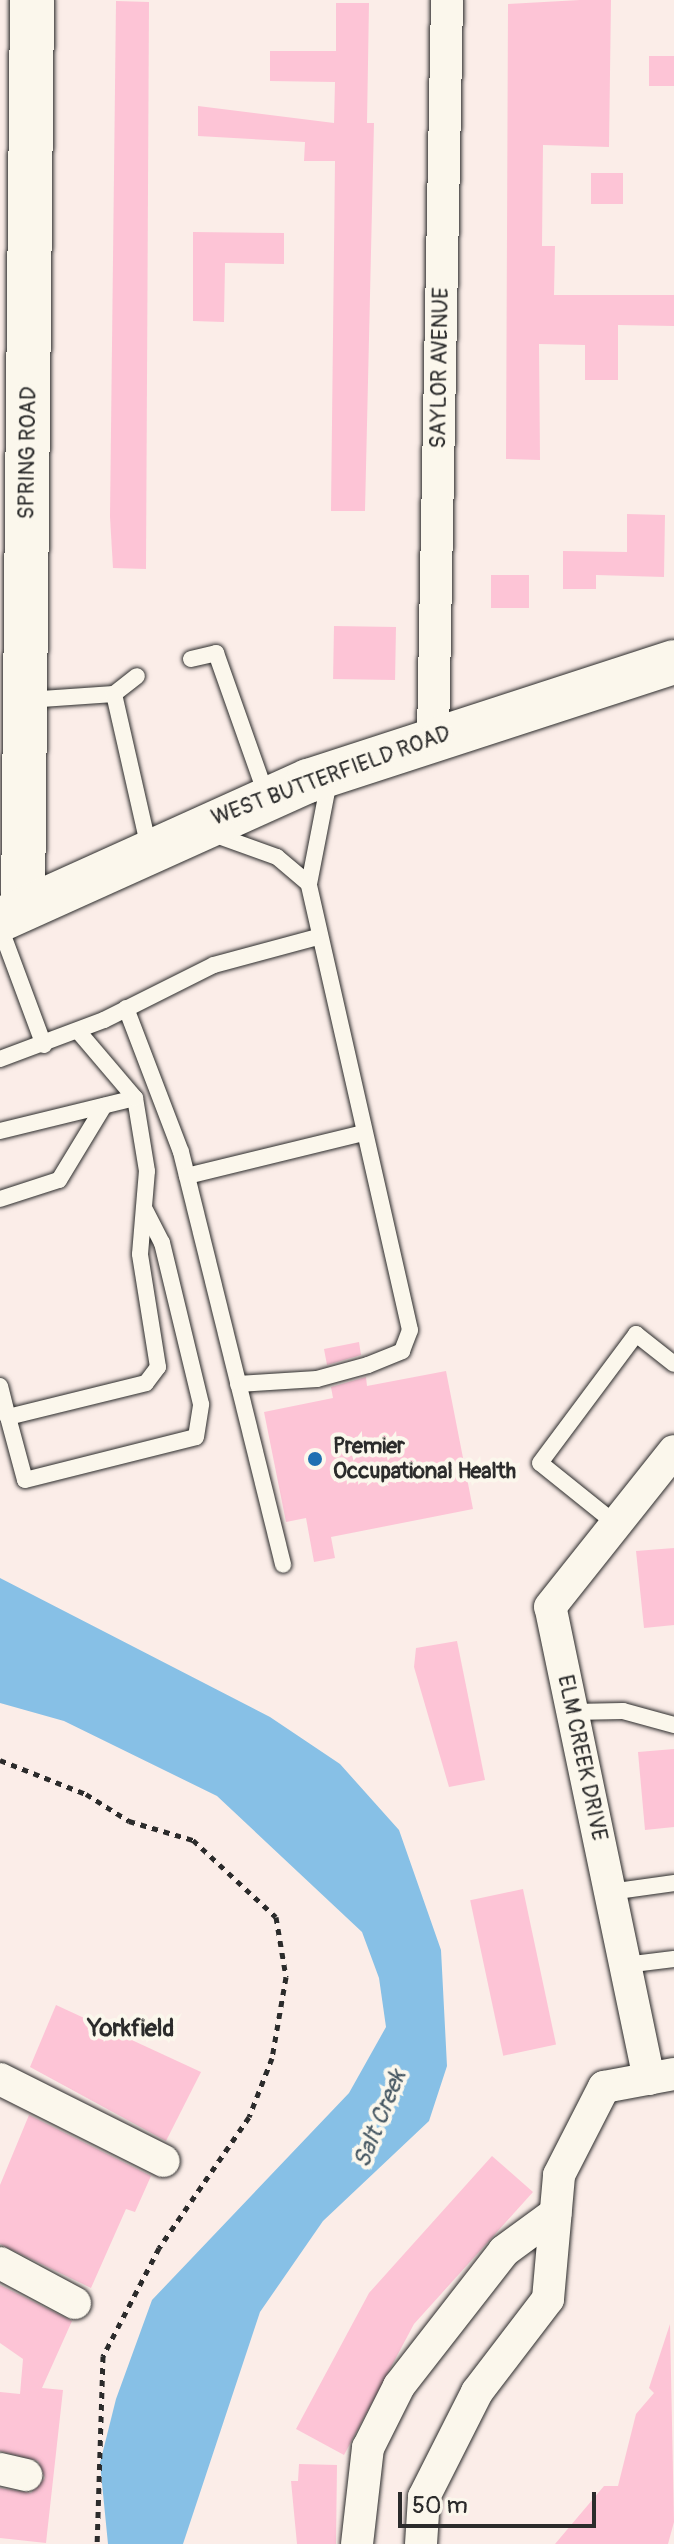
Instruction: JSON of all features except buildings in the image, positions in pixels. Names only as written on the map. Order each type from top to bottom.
[{"type":"street","name":"SPRING ROAD","points":[[8,918],[25,700],[32,0]]},
{"type":"street","name":"SAYLOR AVENUE","points":[[433,736],[447,0]]},
{"type":"street","name":"WEST BUTTERFIELD ROAD","points":[[8,918],[193,828],[331,772],[433,736],[674,662]]},
{"type":"street","name":"ELM CREEK DRIVE","points":[[661,2076],[625,1965],[550,1607],[674,1451]]},
{"type":"street","points":[[421,2544],[424,2497],[477,2392],[548,2299],[559,2175],[604,2087],[661,2076]]},
{"type":"street","points":[[0,2079],[164,2161]]},
{"type":"street","points":[[357,2544],[368,2448],[399,2386],[504,2251],[556,2213]]},
{"type":"street","points":[[0,2263],[75,2303]]},
{"type":"lane","points":[[191,659],[216,653],[267,797]]},
{"type":"lane","points":[[25,700],[114,694],[137,676]]},
{"type":"lane","points":[[114,694],[149,848]]},
{"type":"lane","points":[[238,1384],[317,1379],[402,1351],[410,1330],[318,937],[309,884],[331,772]]},
{"type":"lane","points":[[193,828],[277,857],[309,884]]},
{"type":"lane","points":[[8,918],[44,1045]]},
{"type":"lane","points":[[0,1059],[78,1031],[214,965],[318,937]]},
{"type":"lane","points":[[126,1008],[187,1176],[283,1565]]},
{"type":"lane","points":[[8,1417],[146,1383],[158,1367],[140,1254],[147,1171],[135,1098],[78,1031]]},
{"type":"lane","points":[[0,1131],[135,1098]]},
{"type":"lane","points":[[0,1199],[59,1180],[104,1106]]},
{"type":"lane","points":[[187,1176],[364,1133]]},
{"type":"lane","points":[[0,1386],[25,1480],[196,1437],[201,1404],[162,1243],[144,1208]]},
{"type":"lane","points":[[616,1524],[540,1463],[636,1334],[674,1364]]},
{"type":"lane","points":[[572,1712],[623,1711],[674,1725]]},
{"type":"lane","points":[[610,1892],[674,1883]]},
{"type":"lane","points":[[625,1965],[674,1959]]},
{"type":"path","points":[[0,1760],[86,1794],[129,1821],[193,1840],[276,1917],[286,1977],[272,2058],[249,2117],[159,2248],[103,2356],[97,2544]]},
{"type":"water","name":"Salt Creek","points":[[0,1578],[270,1717],[340,1764],[399,1830],[441,1950],[447,2066],[429,2121],[323,2221],[260,2312],[183,2544],[108,2544],[100,2463],[116,2399],[152,2300],[349,2093],[386,2027],[379,1978],[362,1932],[217,1796],[64,1721],[0,1703]]},
{"type":"place","name":"Premier Occupational Health","points":[[315,1459]]},
{"type":"district","name":"Yorkfield","points":[[131,2029]]}]
